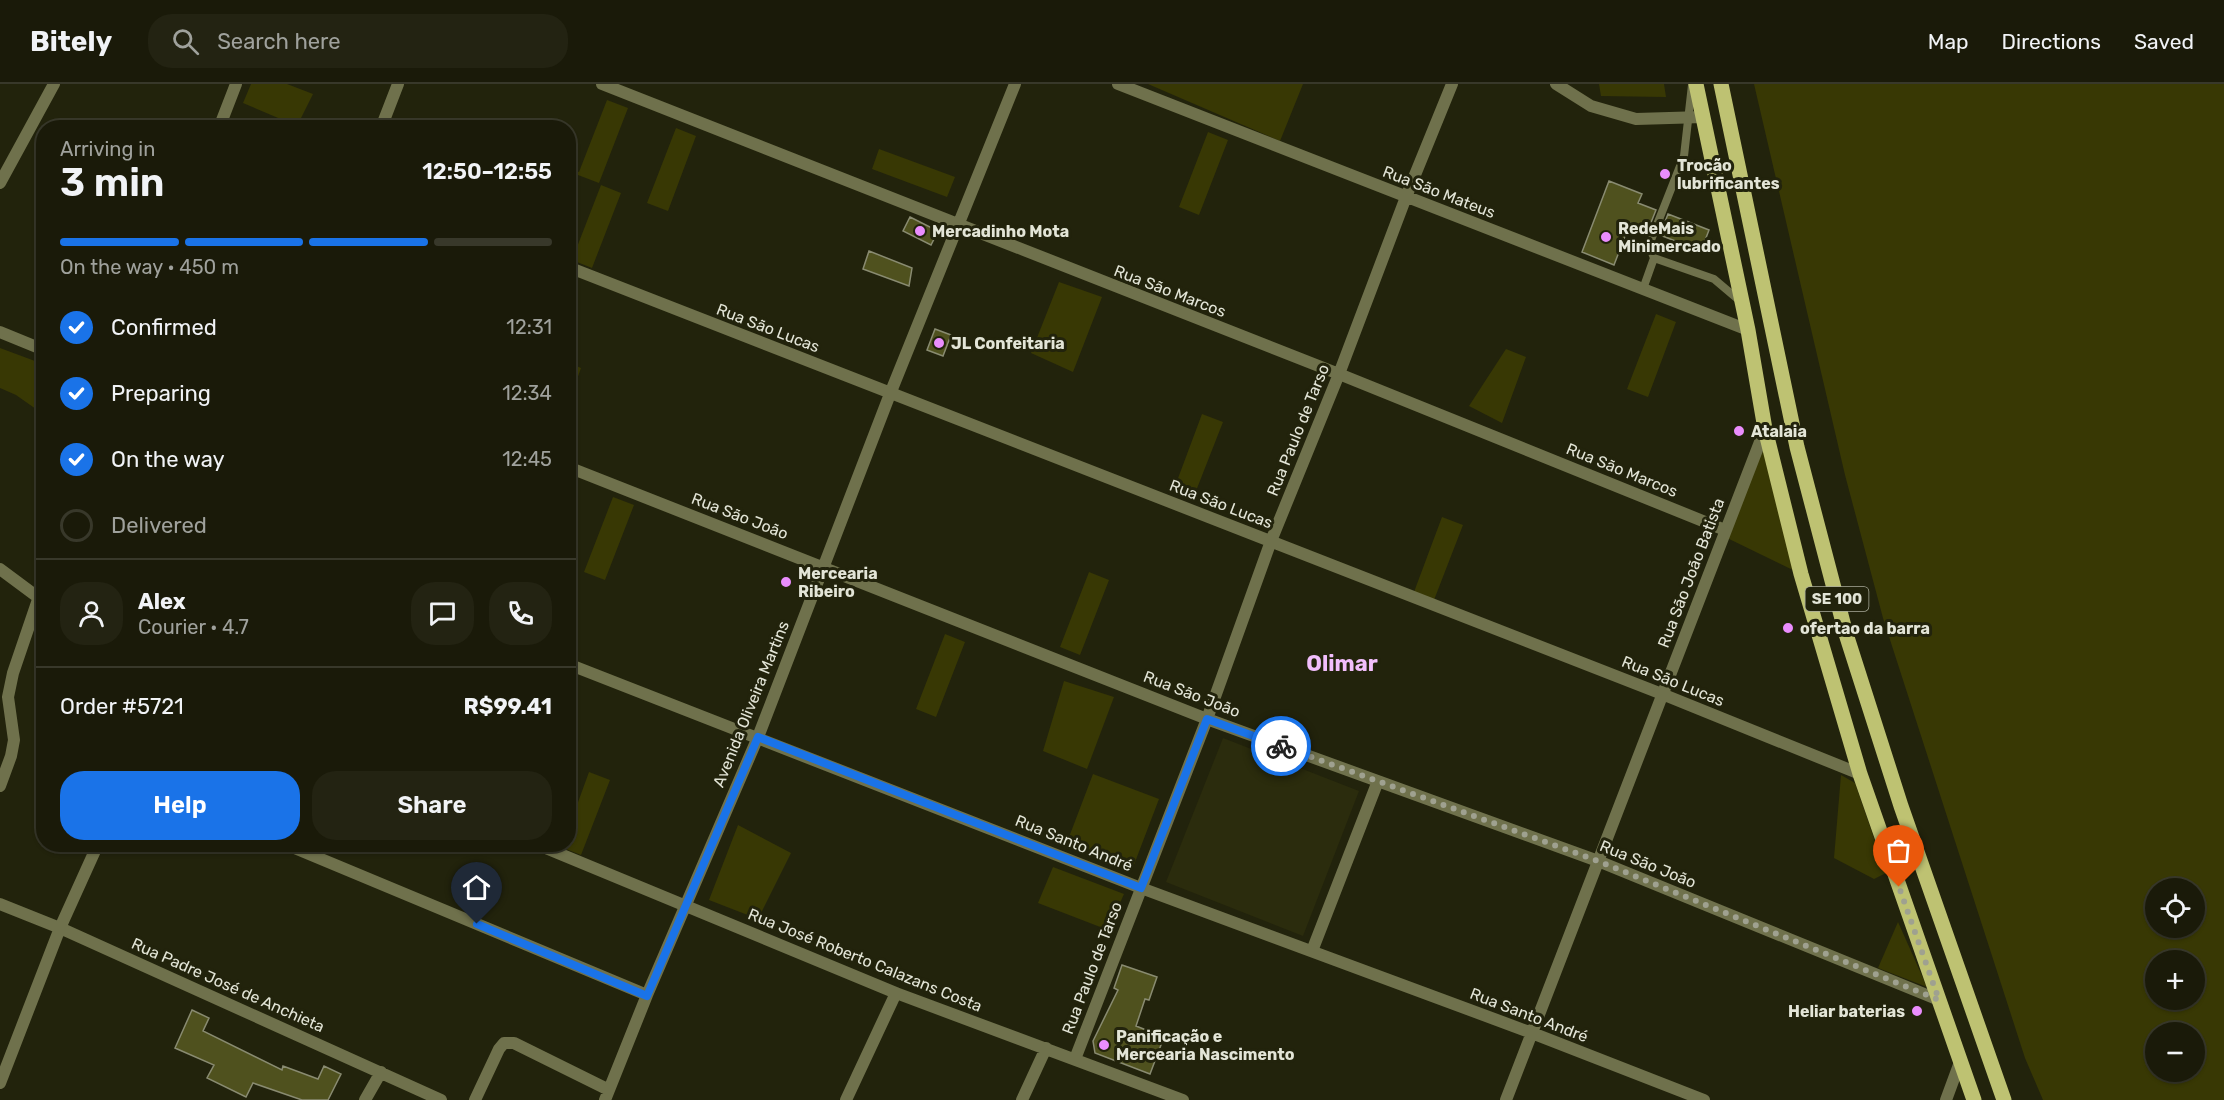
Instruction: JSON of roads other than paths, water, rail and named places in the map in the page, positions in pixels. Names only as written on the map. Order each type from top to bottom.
[{"type":"main road","name":"SE 100","points":[[1694,84],[1696,117],[1742,303],[1765,429],[1801,574],[1860,774],[1974,1100]]},
{"type":"main road","name":"SE 100","points":[[1721,84],[1797,447],[1846,634],[1901,806],[2004,1100]]},
{"type":"street","points":[[0,183],[54,84]]},
{"type":"street","points":[[222,120],[237,84]]},
{"type":"street","points":[[384,120],[398,84]]},
{"type":"street","name":"Rua São Marcos","points":[[602,84],[1339,374],[1725,530]]},
{"type":"street","name":"Avenida Oliveira Martins","points":[[607,1095],[758,737],[890,394],[960,226],[1015,84]]},
{"type":"street","name":"Rua São Mateus","points":[[1118,84],[1748,330]]},
{"type":"street","name":"Rua Paulo de Tarso","points":[[1075,1059],[1207,719],[1271,541],[1452,84]]},
{"type":"street","points":[[1556,84],[1592,106],[1636,119],[1696,117]]},
{"type":"street","name":"Rua São Lucas","points":[[576,270],[1662,694],[1860,774]]},
{"type":"street","points":[[0,332],[36,347]]},
{"type":"street","name":"Rua São João Batista","points":[[1506,1100],[1765,429]]},
{"type":"street","name":"Rua São João","points":[[576,470],[1207,719],[1598,861],[1939,1000]]},
{"type":"street","points":[[0,569],[36,596]]},
{"type":"street","points":[[0,786],[14,740],[8,697],[13,673],[36,613]]},
{"type":"street","name":"Rua Santo André","points":[[576,667],[1141,888],[1532,1033],[1704,1100]]},
{"type":"street","points":[[1312,951],[1378,781]]},
{"type":"street","points":[[0,1083],[60,928],[94,852]]},
{"type":"street","points":[[304,852],[647,996]]},
{"type":"street","name":"Rua José Roberto Calazans Costa","points":[[556,852],[896,993],[1183,1100]]},
{"type":"street","name":"Rua Padre José de Anchieta","points":[[0,904],[60,928],[441,1100]]},
{"type":"street","points":[[846,1100],[896,993]]},
{"type":"street","points":[[475,1100],[499,1048],[504,1043],[514,1043],[607,1095]]},
{"type":"street","points":[[1022,1100],[1046,1048]]},
{"type":"street","points":[[1946,1100],[1960,1062]]},
{"type":"street","points":[[365,1100],[381,1072]]},
{"type":"lane","points":[[1643,289],[1654,258],[1649,245],[1684,156],[1696,117]]},
{"type":"lane","points":[[1654,258],[1714,279],[1742,303]]},
{"type":"place","name":"Trocão lubrificantes","points":[[1665,174]]},
{"type":"place","name":"Mercadinho Mota","points":[[920,231]]},
{"type":"place","name":"RedeMais Minimercado","points":[[1606,237]]},
{"type":"place","name":"JL Confeitaria","points":[[939,343]]},
{"type":"place","name":"Atalaia","points":[[1739,431]]},
{"type":"place","name":"Mercearia Ribeiro","points":[[786,582]]},
{"type":"place","name":"ofertao da barra","points":[[1788,628]]},
{"type":"place","name":"Heliar baterias","points":[[1917,1011]]},
{"type":"place","name":"Panificação e Mercearia Nascimento","points":[[1104,1045]]},
{"type":"district","name":"Olimar","points":[[1342,663]]}]
